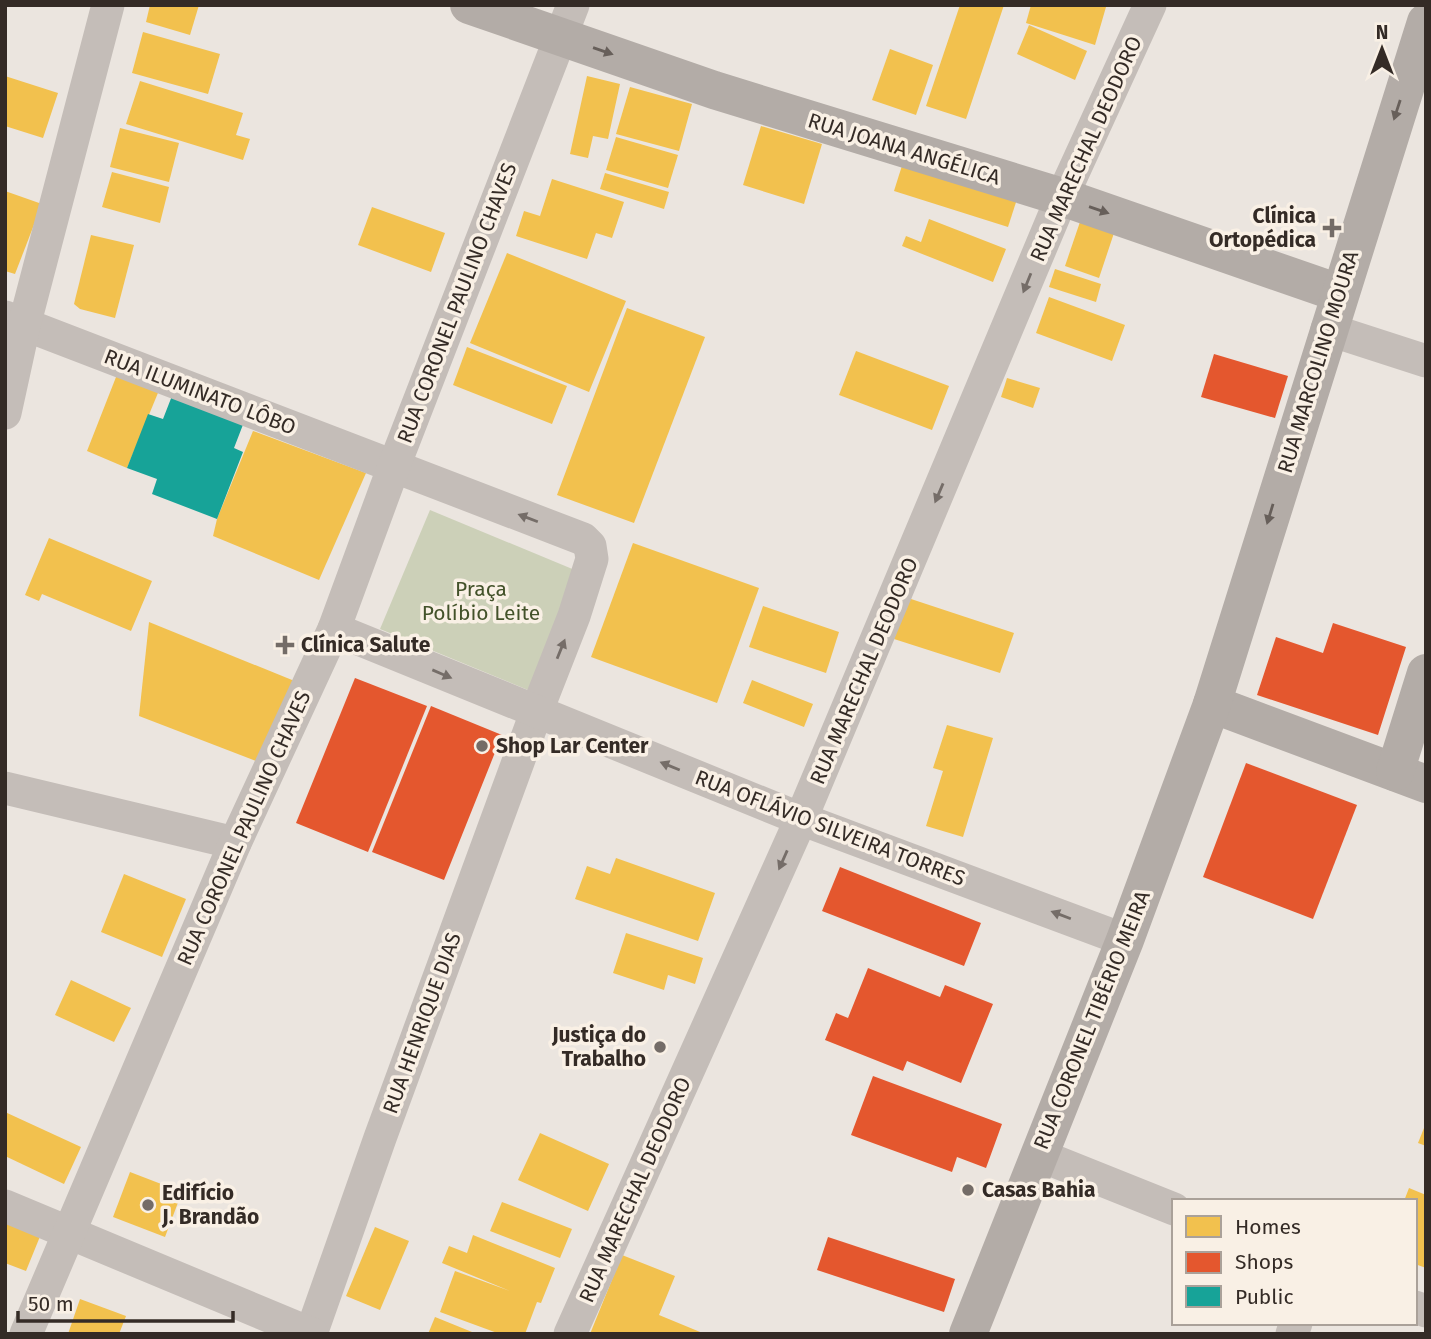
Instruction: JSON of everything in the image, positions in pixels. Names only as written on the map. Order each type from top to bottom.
[{"type":"main road","name":"RUA JOANA ANGÉLICA","points":[[469,5],[566,21],[714,90],[1062,197],[1339,293]]},
{"type":"main road","name":"RUA MARCOLINO MOURA","points":[[1212,704],[1327,329],[1426,22]]},
{"type":"main road","points":[[1212,704],[1410,778],[1426,673]]},
{"type":"main road","name":"RUA CORONEL TIBÉRIO MEIRA","points":[[968,1334],[1125,940],[1212,704]]},
{"type":"street","points":[[5,413],[15,322],[107,5]]},
{"type":"street","name":"RUA MARECHAL DEODORO","points":[[570,1334],[801,819],[1062,197],[1150,5]]},
{"type":"street","name":"RUA CORONEL PAULINO CHAVES","points":[[26,1334],[235,843],[334,629],[566,21]]},
{"type":"street","name":"RUA ILUMINATO LÔBO","points":[[15,322],[394,466]]},
{"type":"street","points":[[1327,329],[1426,361]]},
{"type":"street","points":[[334,629],[536,713],[574,616],[592,559],[590,546],[583,539],[394,466]]},
{"type":"street","name":"RUA OFLÁVIO SILVEIRA TORRES","points":[[536,713],[801,819],[1125,940]]},
{"type":"street","name":"RUA HENRIQUE DIAS","points":[[311,1334],[536,713]]},
{"type":"street","points":[[5,788],[235,843]]},
{"type":"street","points":[[1039,1154],[1172,1208]]},
{"type":"street","points":[[5,1206],[311,1334]]},
{"type":"green space","name":"Praça Políbio Leite","points":[[430,510],[582,573],[533,692],[380,629]]},
{"type":"building: Homes","points":[[150,5],[199,5],[190,35],[146,22]]},
{"type":"building: Homes","points":[[960,5],[1004,5],[966,119],[926,106]]},
{"type":"building: Homes","points":[[1031,5],[1106,7],[1095,45],[1026,23]]},
{"type":"building: Homes","points":[[1029,25],[1087,51],[1075,80],[1017,54]]},
{"type":"building: Homes","points":[[143,32],[220,54],[208,94],[132,73]]},
{"type":"building: Homes","points":[[890,49],[933,65],[916,115],[872,100]]},
{"type":"building: Homes","points":[[5,76],[58,93],[43,138],[5,126]]},
{"type":"building: Homes","points":[[587,76],[620,84],[608,139],[593,136],[588,158],[570,154]]},
{"type":"building: Homes","points":[[140,81],[243,113],[236,135],[250,139],[243,160],[126,124]]},
{"type":"building: Homes","points":[[630,87],[692,104],[679,151],[616,134]]},
{"type":"building: Homes","points":[[761,126],[822,144],[804,204],[743,185]]},
{"type":"building: Homes","points":[[120,128],[179,143],[169,182],[110,167]]},
{"type":"building: Homes","points":[[616,137],[678,155],[668,188],[606,170]]},
{"type":"building: Homes","points":[[905,156],[1019,193],[1008,227],[894,191]]},
{"type":"building: Homes","points":[[112,172],[169,187],[160,223],[102,207]]},
{"type":"building: Homes","points":[[605,173],[669,192],[664,209],[600,189]]},
{"type":"building: Homes","points":[[552,179],[624,202],[612,238],[596,233],[587,259],[516,236],[524,211],[540,216]]},
{"type":"building: Homes","points":[[5,191],[42,204],[15,274],[5,271]]},
{"type":"building: Homes","points":[[372,207],[445,233],[431,272],[358,245]]},
{"type":"building: Homes","points":[[1082,216],[1116,227],[1099,278],[1065,266]]},
{"type":"building: Homes","points":[[929,219],[1006,249],[993,282],[902,246],[906,236],[921,242]]},
{"type":"building: Homes","points":[[91,235],[134,245],[115,318],[80,309],[74,304]]},
{"type":"building: Homes","points":[[507,253],[626,301],[589,392],[470,343]]},
{"type":"building: Homes","points":[[1055,269],[1101,284],[1096,302],[1049,287]]},
{"type":"building: Homes","points":[[1049,297],[1125,325],[1112,361],[1036,333]]},
{"type":"building: Homes","points":[[627,308],[705,337],[634,523],[557,495]]},
{"type":"building: Homes","points":[[467,347],[567,386],[552,424],[453,385]]},
{"type":"building: Homes","points":[[856,351],[949,386],[932,430],[839,395]]},
{"type":"building: Homes","points":[[118,372],[160,388],[127,468],[87,451]]},
{"type":"building: Homes","points":[[1007,378],[1040,388],[1033,408],[1001,397]]},
{"type":"building: Homes","points":[[253,431],[366,473],[319,580],[213,536],[217,519]]},
{"type":"building: Homes","points":[[49,538],[152,581],[131,631],[42,594],[39,601],[25,595]]},
{"type":"building: Homes","points":[[633,543],[759,588],[717,703],[591,657]]},
{"type":"building: Homes","points":[[908,598],[1014,633],[1000,673],[894,639]]},
{"type":"building: Homes","points":[[763,606],[839,632],[826,673],[749,647]]},
{"type":"building: Homes","points":[[149,622],[297,682],[264,764],[139,716]]},
{"type":"building: Homes","points":[[752,680],[813,704],[804,727],[743,703]]},
{"type":"building: Homes","points":[[947,725],[993,738],[963,837],[926,826],[943,771],[933,768]]},
{"type":"building: Homes","points":[[616,858],[715,893],[698,941],[575,899],[587,866],[610,874]]},
{"type":"building: Homes","points":[[124,874],[186,899],[162,957],[101,932]]},
{"type":"building: Homes","points":[[626,933],[703,958],[695,984],[668,975],[664,990],[613,973]]},
{"type":"building: Homes","points":[[71,980],[131,1008],[114,1042],[55,1015]]},
{"type":"building: Homes","points":[[5,1112],[81,1147],[64,1184],[5,1156]]},
{"type":"building: Homes","points":[[1426,1123],[1426,1146],[1418,1143]]},
{"type":"building: Homes","points":[[540,1133],[609,1164],[588,1211],[518,1180]]},
{"type":"building: Homes","name":"Edifício J. Brandão","points":[[130,1172],[182,1192],[165,1237],[113,1217]]},
{"type":"building: Homes","points":[[1409,1188],[1426,1195],[1426,1268],[1417,1265],[1417,1199],[1405,1199]]},
{"type":"building: Homes","points":[[502,1202],[572,1229],[560,1258],[490,1231]]},
{"type":"building: Homes","points":[[5,1219],[41,1234],[26,1271],[5,1263]]},
{"type":"building: Homes","points":[[375,1227],[409,1241],[380,1310],[346,1296]]},
{"type":"building: Homes","points":[[473,1235],[555,1268],[541,1303],[537,1302],[525,1334],[500,1334],[440,1312],[455,1271],[510,1291],[442,1263],[449,1246],[467,1253]]},
{"type":"building: Homes","points":[[622,1255],[675,1276],[659,1315],[705,1334],[590,1334]]},
{"type":"building: Homes","points":[[80,1299],[126,1316],[119,1334],[68,1334]]},
{"type":"building: Homes","points":[[435,1317],[477,1334],[428,1334]]},
{"type":"building: Shops","points":[[1214,354],[1288,376],[1275,418],[1201,397]]},
{"type":"building: Shops","points":[[1333,623],[1406,647],[1378,735],[1257,695],[1276,637],[1323,653]]},
{"type":"building: Shops","points":[[355,678],[427,706],[368,852],[296,823]]},
{"type":"building: Shops","points":[[431,706],[502,735],[444,880],[372,852]]},
{"type":"building: Shops","points":[[1246,763],[1357,805],[1313,919],[1203,877]]},
{"type":"building: Shops","points":[[840,867],[981,923],[964,966],[822,911]]},
{"type":"building: Shops","points":[[868,968],[940,997],[945,985],[993,1004],[961,1083],[907,1061],[903,1071],[825,1040],[836,1013],[848,1018]]},
{"type":"building: Shops","points":[[873,1076],[1002,1124],[986,1168],[957,1157],[952,1172],[851,1135]]},
{"type":"building: Shops","points":[[828,1237],[955,1279],[944,1312],[817,1270]]},
{"type":"building: Public","points":[[177,383],[249,409],[234,448],[243,452],[217,519],[152,494],[157,479],[127,468],[148,414],[163,419]]},
{"type":"place","name":"Clínica Ortopédica","points":[[1332,228]]},
{"type":"place","name":"Clínica Salute","points":[[285,645]]},
{"type":"place","name":"Shop Lar Center","points":[[482,746]]},
{"type":"place","name":"Justiça do Trabalho","points":[[660,1047]]},
{"type":"place","name":"Casas Bahia","points":[[968,1190]]},
{"type":"place","name":"Edifício J. Brandão","points":[[148,1205]]}]
